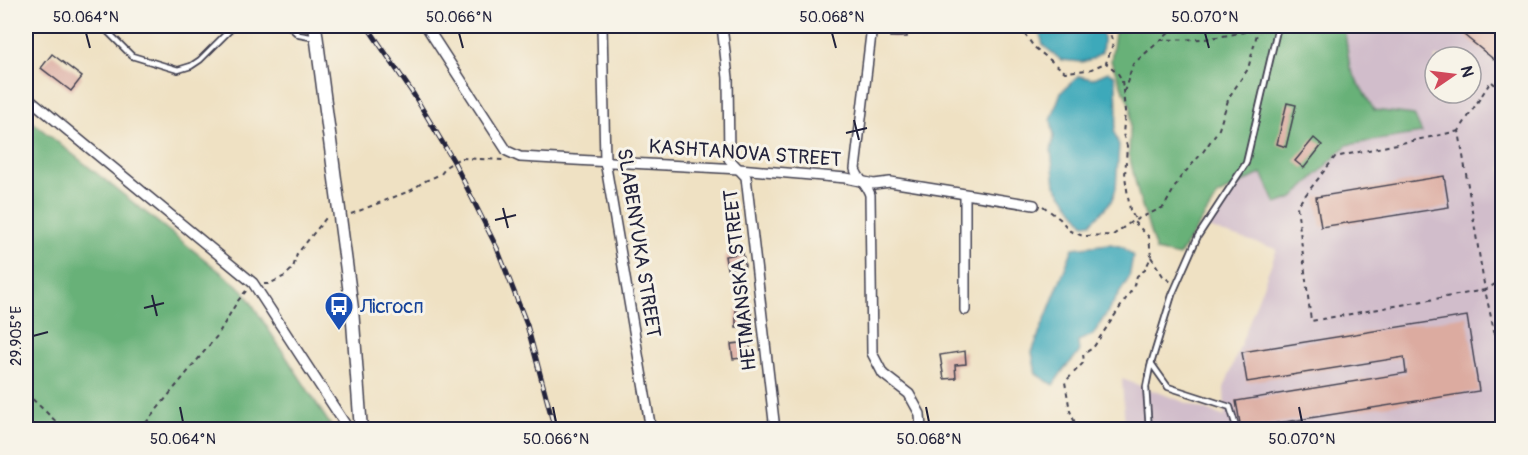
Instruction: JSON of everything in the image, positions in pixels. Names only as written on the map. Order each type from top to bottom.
[{"type":"street","points":[[426,26],[507,150],[520,157]]},
{"type":"street","name":"SLABENYUKA STREET","points":[[602,26],[605,161],[651,429]]},
{"type":"street","name":"HETMANSKA STREET","points":[[722,26],[728,78],[729,159],[746,177],[775,429]]},
{"type":"street","points":[[872,26],[856,158],[857,177],[864,183],[870,195],[872,353],[883,375],[909,394],[920,414],[921,429]]},
{"type":"street","points":[[316,32],[352,309],[361,429]]},
{"type":"street","points":[[26,96],[253,283],[349,429]]},
{"type":"street","name":"KASHTANOVA STREET","points":[[520,157],[739,169],[846,178],[874,184],[890,182],[1034,205]]},
{"type":"street","points":[[965,195],[965,310]]},
{"type":"lane","points":[[102,26],[132,56],[178,70],[200,60],[234,26]]},
{"type":"lane","points":[[289,26],[299,35],[316,32]]},
{"type":"lane","points":[[1149,429],[1146,387],[1152,363],[1177,285],[1198,236],[1246,163],[1278,26]]},
{"type":"lane","points":[[1152,363],[1168,387],[1230,406],[1237,429]]},
{"type":"path","points":[[1028,26],[1020,27],[1034,47],[1065,72],[1089,69],[1106,63]]},
{"type":"path","points":[[1106,63],[1113,44],[1108,26]]},
{"type":"path","points":[[1124,95],[1133,64],[1177,26]]},
{"type":"path","points":[[1034,205],[1045,206],[1070,231],[1083,236],[1113,235],[1134,221],[1164,207],[1180,178],[1203,152],[1219,129],[1228,97],[1248,69],[1259,26]]},
{"type":"path","points":[[1160,40],[1205,39],[1257,30]]},
{"type":"path","points":[[1078,429],[1071,411],[1065,382],[1084,362],[1083,354],[1093,348],[1133,288],[1137,276],[1145,270],[1150,257],[1149,237],[1134,221],[1128,201],[1122,80],[1117,72],[1106,63]]},
{"type":"path","points":[[1503,91],[1491,81],[1459,131],[1485,290],[1503,367]]},
{"type":"path","points":[[1459,131],[1335,157],[1297,206],[1311,321],[1485,290],[1503,280]]},
{"type":"path","points":[[140,429],[217,336],[237,302],[253,283],[269,284],[285,276],[293,268],[297,254],[326,218],[347,216],[412,190],[441,174],[447,165],[460,158],[501,161],[520,157]]},
{"type":"path","points":[[1150,257],[1163,276],[1177,285]]},
{"type":"path","points":[[26,393],[65,429]]},
{"type":"shaded area","points":[[1285,26],[1502,26],[1502,429],[1125,429],[1122,379],[1225,417],[1224,388],[1277,249],[1208,228],[1252,166]]},
{"type":"green space","points":[[1116,26],[1344,26],[1350,68],[1374,110],[1414,115],[1422,133],[1347,145],[1293,198],[1276,204],[1262,173],[1218,195],[1179,256],[1156,251],[1129,155],[1131,108],[1111,61]]},
{"type":"green space","points":[[26,117],[243,290],[333,429],[26,429]]},
{"type":"water","points":[[1038,26],[1099,26],[1103,35],[1102,52],[1082,62],[1061,60],[1043,45]]},
{"type":"water","points":[[1108,72],[1114,75],[1116,83],[1117,116],[1114,132],[1119,145],[1116,188],[1112,200],[1100,214],[1091,223],[1084,224],[1055,185],[1051,151],[1054,136],[1051,120],[1061,92],[1079,76],[1092,79]]},
{"type":"water","points":[[1110,244],[1123,247],[1133,256],[1129,278],[1093,335],[1078,341],[1079,353],[1053,385],[1036,374],[1032,352],[1073,248]]},
{"type":"building","points":[[890,26],[907,26],[907,37],[890,37]]},
{"type":"building","points":[[1453,26],[1503,26],[1503,67],[1483,51],[1483,45],[1476,45]]},
{"type":"building","points":[[52,54],[82,77],[71,91],[41,68]]},
{"type":"building","points":[[1287,103],[1296,105],[1286,147],[1277,144]]},
{"type":"building","points":[[1314,138],[1322,145],[1304,168],[1295,161]]},
{"type":"building","points":[[1444,176],[1449,207],[1321,227],[1316,197]]},
{"type":"building","points":[[743,253],[745,266],[727,269],[725,256]]},
{"type":"building","points":[[751,308],[751,327],[736,327],[736,309]]},
{"type":"building","points":[[1467,316],[1479,391],[1241,429],[1236,401],[1406,373],[1404,357],[1247,382],[1242,352]]},
{"type":"building","points":[[749,342],[751,357],[733,359],[731,344]]},
{"type":"building","points":[[965,351],[966,364],[955,365],[956,378],[944,379],[940,355]]},
{"type":"railway","points":[[367,26],[414,95],[453,160],[497,248],[527,325],[555,430]]},
{"type":"place","name":"Лісгосп","points":[[339,332]]}]
